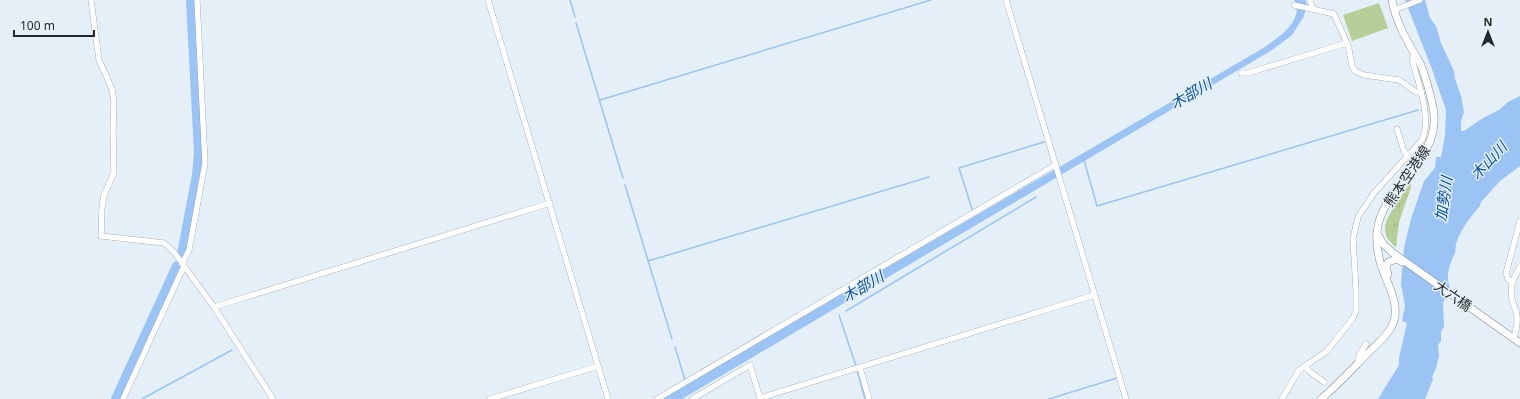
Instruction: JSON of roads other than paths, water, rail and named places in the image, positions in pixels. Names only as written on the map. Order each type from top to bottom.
[{"type":"main road","name":"熊本空港線","points":[[1321,399],[1392,328],[1396,315],[1390,290],[1381,265],[1377,232],[1381,215],[1424,154],[1434,132],[1434,114],[1424,74],[1398,23],[1396,9],[1392,0]]},
{"type":"main road","name":"大六橋","points":[[1377,232],[1383,244],[1393,256],[1423,274],[1520,344]]},
{"type":"main road","points":[[1381,265],[1385,256],[1388,254],[1393,256],[1388,262],[1386,269],[1391,284],[1390,290]]},
{"type":"street","points":[[91,0],[99,60],[112,89],[114,102],[114,173],[104,196],[101,236],[164,243],[174,252],[214,306],[273,399]]},
{"type":"street","points":[[123,399],[189,250],[205,163],[197,0]]},
{"type":"street","points":[[488,0],[608,399]]},
{"type":"street","points":[[1006,0],[1126,399]]},
{"type":"street","points":[[1310,0],[1313,6],[1310,8]]},
{"type":"street","points":[[1396,9],[1420,0]]},
{"type":"street","points":[[1295,5],[1334,14],[1347,43],[1352,66],[1359,73],[1399,80],[1416,92],[1421,92]]},
{"type":"street","points":[[1241,73],[1248,73],[1347,43]]},
{"type":"street","points":[[1282,399],[1300,370],[1327,351],[1353,318],[1356,311],[1354,239],[1358,217],[1374,193],[1422,140],[1424,134],[1425,116],[1421,92],[1412,59],[1415,55]]},
{"type":"street","points":[[1397,129],[1407,156]]},
{"type":"street","points":[[657,399],[1055,167]]},
{"type":"street","points":[[214,306],[550,204]]},
{"type":"street","points":[[1512,337],[1518,318],[1512,299],[1511,282],[1506,273],[1520,221]]},
{"type":"street","points":[[1511,282],[1520,267]]},
{"type":"street","points":[[692,399],[750,366],[760,398],[1094,295]]},
{"type":"street","points":[[1360,361],[1358,359],[1366,344]]},
{"type":"street","points":[[490,399],[598,366]]},
{"type":"street","points":[[1305,366],[1309,371],[1324,382]]},
{"type":"street","points":[[860,368],[869,399]]},
{"type":"water","name":"木部川","points":[[1294,0],[1305,0],[1307,4],[1304,16],[1292,35],[1272,50],[682,399],[661,399],[1260,50],[1281,35],[1292,22],[1296,15],[1297,8]]},
{"type":"water","points":[[1405,0],[1425,0],[1430,18],[1436,26],[1441,43],[1454,71],[1461,96],[1464,112],[1461,121],[1461,131],[1464,131],[1483,118],[1499,110],[1508,102],[1520,96],[1520,166],[1500,181],[1481,202],[1480,206],[1459,236],[1449,270],[1448,279],[1450,287],[1443,303],[1444,327],[1441,331],[1441,341],[1438,345],[1439,356],[1432,377],[1433,379],[1425,399],[1378,399],[1399,365],[1399,358],[1407,323],[1402,321],[1405,306],[1401,284],[1404,248],[1411,219],[1424,181],[1435,168],[1436,157],[1441,157],[1445,136],[1446,110]]},
{"type":"waterway","points":[[182,254],[197,175],[199,153],[191,0]]},
{"type":"waterway","points":[[570,0],[575,17]]},
{"type":"waterway","points":[[600,100],[931,0]]},
{"type":"waterway","points":[[576,23],[623,178]]},
{"type":"waterway","points":[[1084,160],[1097,206],[1418,110]]},
{"type":"waterway","points":[[973,212],[959,168],[1044,142]]},
{"type":"waterway","points":[[648,261],[929,177]]},
{"type":"waterway","points":[[625,185],[672,339]]},
{"type":"waterway","name":"木部川","points":[[846,311],[1036,197]]},
{"type":"waterway","points":[[116,399],[177,266]]},
{"type":"waterway","points":[[839,315],[856,366]]},
{"type":"waterway","points":[[675,347],[685,380]]},
{"type":"waterway","points":[[142,399],[232,350]]},
{"type":"waterway","points":[[857,370],[865,399]]},
{"type":"waterway","points":[[1049,399],[1117,378]]},
{"type":"water label","name":"木山川","points":[[1489,161]]},
{"type":"water label","name":"加勢川","points":[[1444,199]]}]
